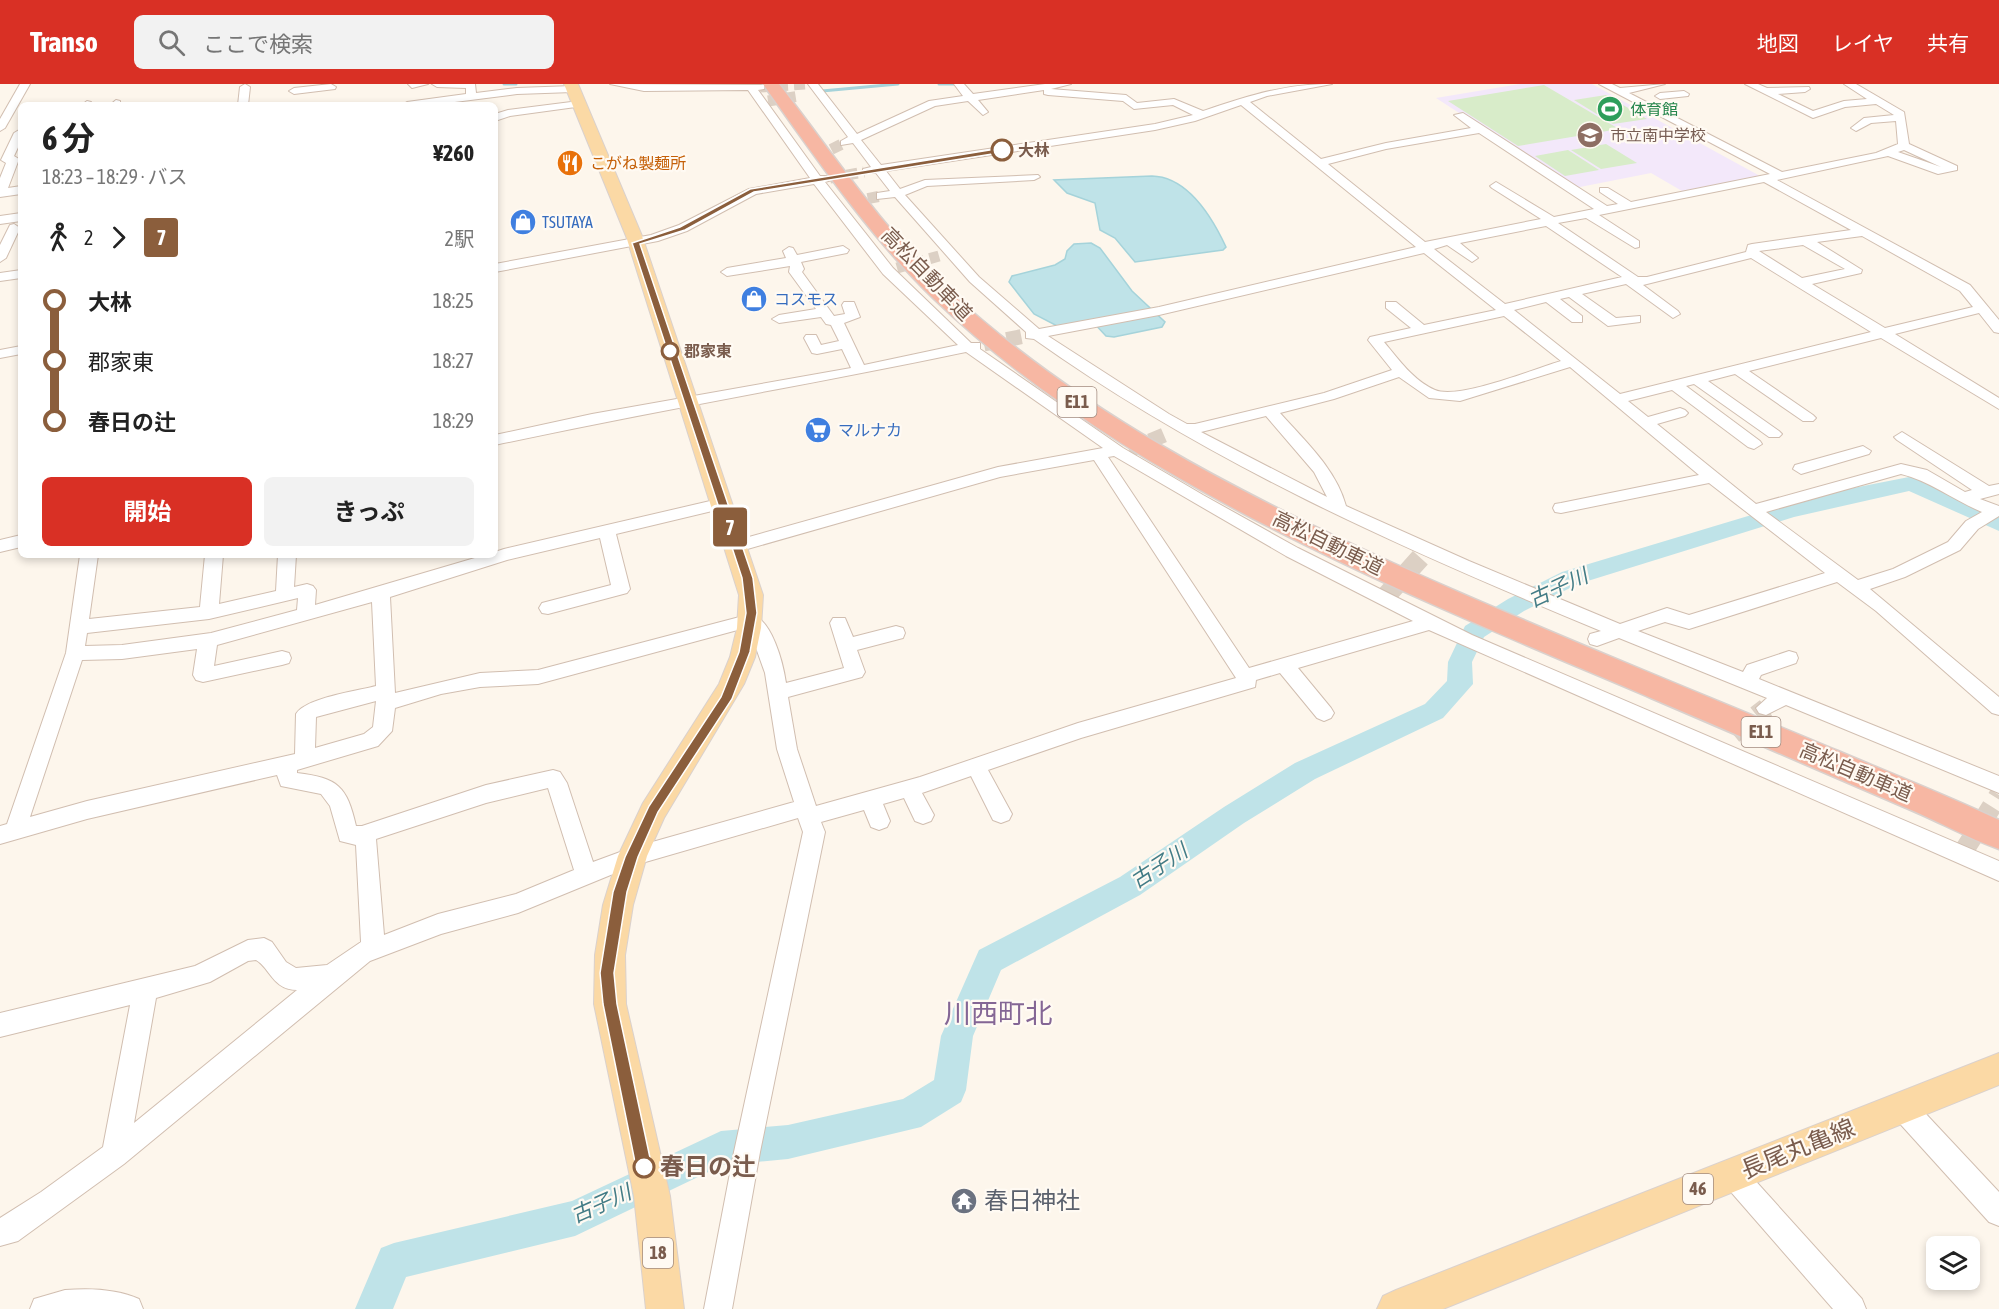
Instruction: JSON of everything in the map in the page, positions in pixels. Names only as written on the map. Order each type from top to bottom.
[{"type":"highway","name":"高松自動車道","points":[[785,84],[919,248],[962,292],[1023,345],[1067,378],[1175,451],[1242,488],[1472,604]]},
{"type":"highway","name":"高松自動車道","points":[[760,91],[897,249],[942,295],[1003,349],[1088,409],[1163,457],[1232,496],[1338,549],[1472,604],[1527,610],[1999,820]]},
{"type":"highway","name":"高松自動車道","points":[[1527,610],[1999,834]]},
{"type":"main road","name":"18","points":[[572,86],[636,243],[723,503],[751,595],[752,622],[745,652],[726,699],[658,801],[631,857],[620,892],[607,973],[610,1004],[648,1183],[665,1309]]},
{"type":"main road","name":"長尾丸亀線","points":[[1396,1309],[1999,1069]]},
{"type":"street","points":[[18,129],[0,128],[25,84]]},
{"type":"street","points":[[412,84],[423,84]]},
{"type":"street","points":[[437,84],[471,85],[468,100]]},
{"type":"street","points":[[615,84],[644,88],[760,91],[824,178],[835,205],[945,328],[968,347],[1197,499],[1465,640],[1486,649],[1578,678],[1718,748],[1965,852],[1999,871]]},
{"type":"street","points":[[959,84],[983,112]]},
{"type":"street","points":[[849,142],[921,106],[971,96],[1066,84]]},
{"type":"street","points":[[871,171],[1144,129],[1202,115],[1242,100],[1295,86],[1327,84]]},
{"type":"street","points":[[1604,84],[1782,176]]},
{"type":"street","points":[[1618,92],[1660,84]]},
{"type":"street","points":[[1750,84],[1820,113],[1844,104],[1875,100]]},
{"type":"street","points":[[1849,84],[1900,114],[1904,146]]},
{"type":"street","points":[[444,102],[517,91],[572,86]]},
{"type":"street","points":[[243,102],[245,87]]},
{"type":"street","points":[[812,88],[871,171],[897,193],[944,255],[1031,335],[1176,430],[1338,509],[1527,610],[1618,630],[1999,785]]},
{"type":"street","points":[[1646,88],[1662,98],[1684,94]]},
{"type":"street","points":[[292,102],[294,89],[331,90]]},
{"type":"street","points":[[1765,92],[1805,89]]},
{"type":"street","points":[[1030,90],[1126,98],[1134,106],[1174,102],[1202,115]]},
{"type":"street","points":[[1829,97],[1844,104]]},
{"type":"street","points":[[1242,100],[1426,249],[1572,362],[1753,511],[1856,587],[1999,708]]},
{"type":"street","points":[[1804,103],[1820,113]]},
{"type":"street","points":[[498,117],[508,113],[579,104]]},
{"type":"street","points":[[1459,115],[1607,212]]},
{"type":"street","points":[[5,119],[18,117]]},
{"type":"street","points":[[1856,128],[1868,120],[1900,118]]},
{"type":"street","points":[[1320,163],[1386,146],[1482,129]]},
{"type":"street","points":[[18,137],[0,193],[18,190]]},
{"type":"street","points":[[1031,335],[1089,326],[1159,311],[1426,249],[1430,245],[1607,212],[1889,153],[1904,146],[1953,168],[1938,171],[1889,153]]},
{"type":"street","points":[[757,190],[760,185],[811,160]]},
{"type":"street","points":[[881,196],[925,183],[1034,177]]},
{"type":"street","points":[[498,267],[636,243],[682,228],[734,198],[757,190],[824,178]]},
{"type":"street","points":[[1767,179],[1965,288],[1984,308],[1999,329]]},
{"type":"street","points":[[1481,193],[1498,188],[1549,221],[1631,280],[1673,314]]},
{"type":"street","points":[[1604,190],[1631,207]]},
{"type":"street","points":[[835,205],[851,202]]},
{"type":"street","points":[[1590,215],[1635,244]]},
{"type":"street","points":[[0,220],[18,217]]},
{"type":"street","points":[[0,258],[14,228]]},
{"type":"street","points":[[1753,254],[1752,248],[1865,232]]},
{"type":"street","points":[[1825,237],[1858,255]]},
{"type":"street","points":[[1800,283],[1856,270],[1804,240]]},
{"type":"street","points":[[1449,241],[1472,258]]},
{"type":"street","points":[[727,272],[747,264],[843,250]]},
{"type":"street","points":[[1572,362],[1460,398],[1434,394],[1401,372],[1375,340],[1570,292],[1592,293],[1631,280],[1647,281],[1753,254],[1999,404]]},
{"type":"street","points":[[792,257],[798,269],[795,272],[830,316],[860,370]]},
{"type":"street","points":[[0,277],[18,274]]},
{"type":"street","points":[[1570,292],[1613,323],[1635,319]]},
{"type":"street","points":[[1549,297],[1577,319]]},
{"type":"street","points":[[1838,307],[1860,302]]},
{"type":"street","points":[[779,319],[853,317],[849,305]]},
{"type":"street","points":[[1391,305],[1422,330]]},
{"type":"street","points":[[1617,399],[1984,308]]},
{"type":"street","points":[[811,338],[817,350],[847,344]]},
{"type":"street","points":[[498,439],[592,419],[689,403],[984,344]]},
{"type":"street","points":[[0,354],[18,351]]},
{"type":"street","points":[[1738,370],[1808,418]]},
{"type":"street","points":[[1176,430],[1195,429],[1329,396],[1401,372]]},
{"type":"street","points":[[1697,380],[1774,434]]},
{"type":"street","points":[[1675,385],[1754,444]]},
{"type":"street","points":[[1269,410],[1306,452],[1336,495],[1338,509]]},
{"type":"street","points":[[1645,422],[1680,413]]},
{"type":"street","points":[[1902,437],[1992,491]]},
{"type":"street","points":[[737,546],[998,472],[1123,450]]},
{"type":"street","points":[[1801,469],[1863,451]]},
{"type":"street","points":[[0,1232],[8,1231],[62,1195],[115,1155],[363,952],[438,924],[518,903],[631,857],[909,788],[1078,731],[1248,682],[1098,454]]},
{"type":"street","points":[[1819,464],[1845,483]]},
{"type":"street","points":[[1753,511],[1891,471],[1912,470],[1963,498],[1996,511],[1954,546],[1899,573],[1856,587]]},
{"type":"street","points":[[1561,508],[1712,477]]},
{"type":"street","points":[[1963,498],[1992,491]]},
{"type":"street","points":[[498,557],[723,503]]},
{"type":"street","points":[[548,608],[621,590],[607,532]]},
{"type":"street","points":[[0,546],[18,543]]},
{"type":"street","points":[[9,832],[18,821],[75,653],[89,558]]},
{"type":"street","points":[[209,613],[214,558]]},
{"type":"street","points":[[285,595],[287,558]]},
{"type":"street","points":[[75,653],[122,652],[208,640],[306,612],[381,594],[495,558]]},
{"type":"street","points":[[1597,639],[1666,614],[1675,620],[1689,622],[1840,575]]},
{"type":"street","points":[[78,627],[209,613],[307,590],[306,612]]},
{"type":"street","points":[[9,832],[87,810],[295,762],[371,740],[382,731],[385,698],[381,594]]},
{"type":"street","points":[[586,874],[557,783],[553,778],[486,794],[362,835],[348,835],[344,813],[332,791],[323,785],[288,780],[295,762],[306,714],[312,710],[465,682],[515,676],[538,677],[752,622],[758,627],[768,648],[787,749],[814,832],[747,1152],[718,1309]]},
{"type":"street","points":[[778,692],[855,672],[839,623]]},
{"type":"street","points":[[1244,676],[1430,623]]},
{"type":"street","points":[[846,646],[896,633]]},
{"type":"street","points":[[208,640],[203,675],[282,657]]},
{"type":"street","points":[[1747,681],[1754,670],[1789,658]]},
{"type":"street","points":[[1285,664],[1324,713]]},
{"type":"street","points":[[1766,708],[1785,696]]},
{"type":"street","points":[[1718,748],[1733,734]]},
{"type":"street","points":[[976,766],[1000,814]]},
{"type":"street","points":[[909,788],[923,816]]},
{"type":"street","points":[[870,799],[879,821]]},
{"type":"street","points":[[362,835],[367,844],[373,949]]},
{"type":"street","points":[[0,1025],[145,990],[208,972],[237,953],[252,948],[264,949],[278,970],[293,979],[332,976]]},
{"type":"street","points":[[115,1155],[145,990]]},
{"type":"street","points":[[1902,1107],[1999,1212]]},
{"type":"street","points":[[1733,1175],[1851,1309]]},
{"type":"street","points":[[44,1309],[60,1303],[88,1302],[129,1309]]},
{"type":"shaded area","name":"市立南中学校","points":[[1520,84],[1592,84],[1760,176],[1682,191],[1651,173],[1575,188],[1436,98]]},
{"type":"green space","points":[[1544,85],[1619,129],[1518,146],[1448,101]]},
{"type":"green space","name":"体育館","points":[[1606,95],[1647,119],[1613,124],[1574,100]]},
{"type":"green space","points":[[1606,144],[1637,163],[1601,169],[1571,150]]},
{"type":"green space","points":[[1568,150],[1599,170],[1565,176],[1535,156]]},
{"type":"water","points":[[1152,176],[1177,183],[1188,191],[1214,223],[1226,247],[1223,250],[1135,262],[1115,238],[1100,230],[1095,203],[1067,193],[1054,180]]},
{"type":"water","points":[[1091,243],[1100,248],[1132,291],[1165,322],[1162,327],[1114,337],[1106,336],[1092,321],[1061,328],[1034,314],[1009,282],[1012,276],[1055,265],[1065,259],[1067,251],[1074,244]]},
{"type":"waterway","points":[[504,84],[516,84]]},
{"type":"waterway","points":[[822,91],[898,84]]},
{"type":"waterway","points":[[939,84],[957,84]]},
{"type":"waterway","name":"古子川","points":[[374,1309],[394,1261],[575,1218],[721,1148],[788,1142],[909,1115],[949,1090],[957,1036],[990,960],[1130,886],[1234,815],[1305,771],[1434,711],[1460,684],[1460,662],[1474,632],[1516,605],[1570,578],[1786,512],[1843,497],[1909,484],[1930,490],[1999,524]]},
{"type":"tunnel","points":[[760,87],[806,84]]},
{"type":"tunnel","points":[[768,101],[800,96]]},
{"type":"tunnel","points":[[816,157],[842,144]]},
{"type":"tunnel","points":[[830,178],[864,172]]},
{"type":"tunnel","points":[[851,202],[881,196]]},
{"type":"tunnel","points":[[897,268],[939,256]]},
{"type":"tunnel","points":[[984,344],[1025,336]]},
{"type":"tunnel","points":[[1129,450],[1171,432]]},
{"type":"tunnel","points":[[1387,595],[1421,557]]},
{"type":"tunnel","points":[[1733,734],[1766,708]]},
{"type":"tunnel","points":[[1965,849],[1999,795]]},
{"type":"bus line","name":"7","points":[[644,1167],[610,1004],[607,973],[620,892],[631,857],[653,810],[726,699],[745,652],[752,624],[752,613],[751,595],[737,546],[636,243],[682,228],[734,198],[753,190],[1002,150]]},
{"type":"place","name":"体育館","points":[[1610,109]]},
{"type":"place","name":"市立南中学校","points":[[1590,135]]},
{"type":"place","name":"大林","points":[[1002,150]]},
{"type":"place","name":"こがね製麺所","points":[[570,163]]},
{"type":"place","name":"TSUTAYA","points":[[523,222]]},
{"type":"place","name":"コスモス","points":[[754,299]]},
{"type":"place","name":"郡家東","points":[[670,351]]},
{"type":"place","name":"マルナカ","points":[[818,430]]},
{"type":"place","name":"春日の辻","points":[[644,1167]]},
{"type":"place","name":"春日神社","points":[[964,1201]]},
{"type":"district","name":"川西町北","points":[[998,1014]]}]
